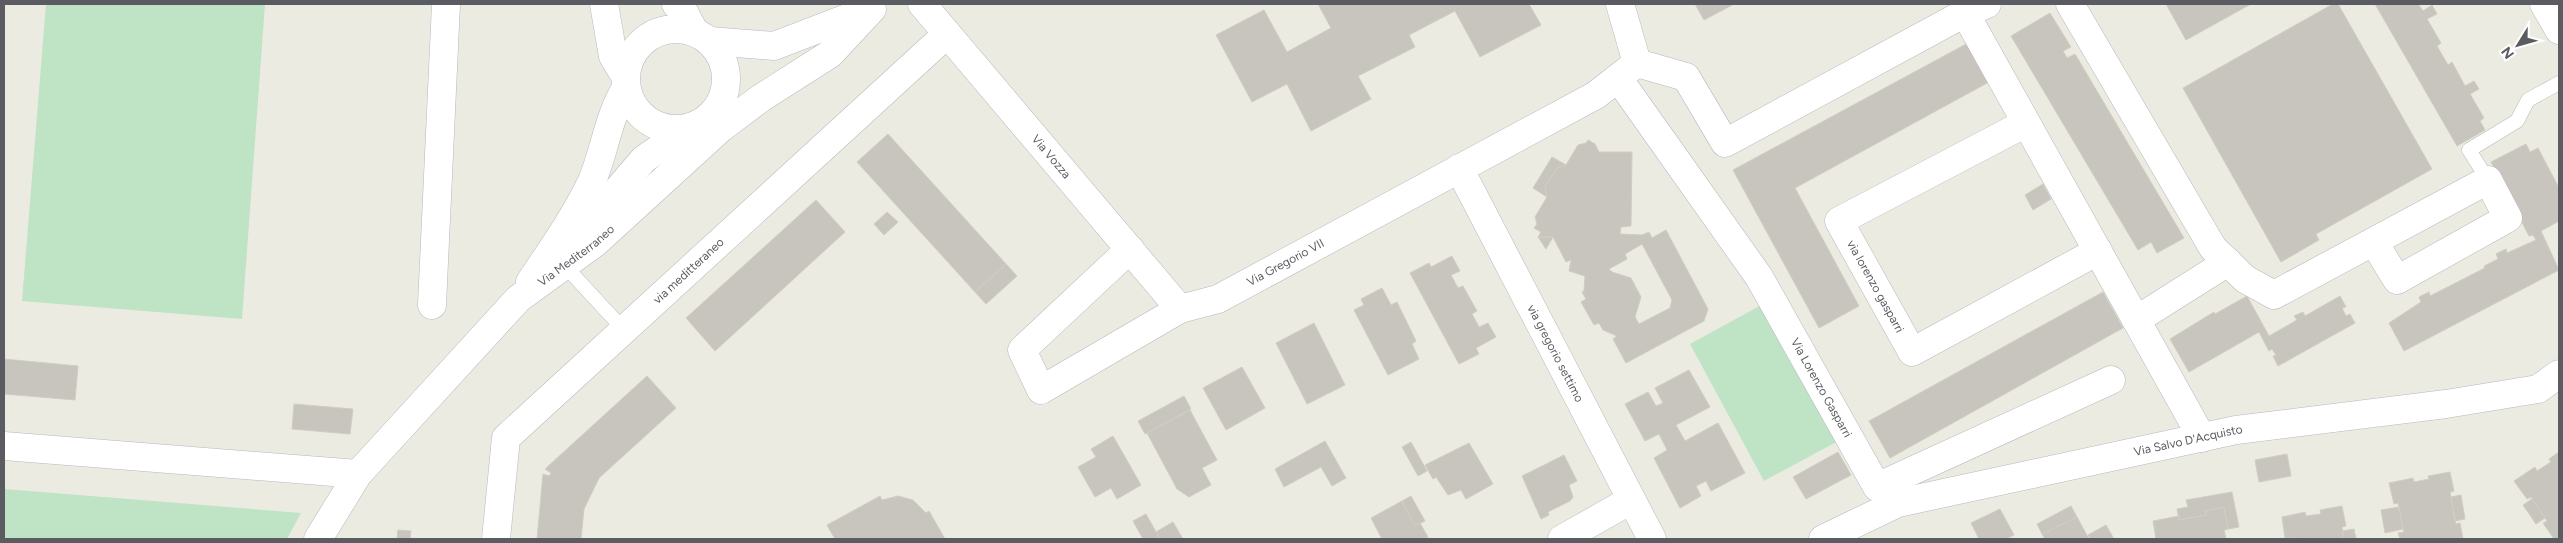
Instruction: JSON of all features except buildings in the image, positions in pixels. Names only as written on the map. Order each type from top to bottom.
[{"type":"street","points":[[432,306],[446,4]]},
{"type":"street","points":[[604,4],[614,56],[626,82],[632,104],[643,117],[658,126],[674,129],[691,127]]},
{"type":"street","points":[[518,299],[584,230],[644,159],[691,127],[704,121],[715,112],[723,100],[727,84],[726,68],[720,54],[702,36],[676,4]]},
{"type":"street","name":"Via Vozza","points":[[922,4],[1180,309]]},
{"type":"street","points":[[1620,4],[1628,70],[1686,77],[1725,143],[1976,8],[2026,122],[2202,438]]},
{"type":"street","points":[[2070,4],[2213,248],[2245,279],[2274,295],[2488,180],[2508,218],[2397,280],[2374,242]]},
{"type":"street","points":[[2544,4],[2559,30]]},
{"type":"street","points":[[518,299],[573,218],[592,179],[615,106],[626,82],[633,54],[648,36],[663,30],[679,28],[702,36],[774,46],[876,6]]},
{"type":"street","points":[[723,100],[823,42],[876,6]]},
{"type":"street","name":"Via Mediterraneo","points":[[318,539],[358,474],[518,299],[595,243],[721,128],[761,98],[830,54],[876,6]]},
{"type":"street","name":"via meditteraneo","points":[[496,539],[506,438],[947,34]]},
{"type":"street","name":"Via Gregorio VII","points":[[1130,249],[1022,350],[1041,390],[1180,309],[1218,299],[1596,95],[1628,70]]},
{"type":"street","name":"Via Lorenzo Gasparri","points":[[1628,70],[1759,277],[1877,487],[2111,380]]},
{"type":"street","name":"via lorenzo gasparri","points":[[2026,122],[1839,221],[1907,344],[1912,352],[2098,252]]},
{"type":"street","name":"via gregorio settimo","points":[[1458,168],[1652,539]]},
{"type":"street","points":[[2136,320],[2228,262]]},
{"type":"street","name":"Via Salvo D'Acquisto","points":[[1823,539],[1898,503],[2236,430],[2446,404],[2538,389],[2559,374]]},
{"type":"street","points":[[4,446],[358,474]]},
{"type":"street","points":[[1562,539],[1632,500]]},
{"type":"lane","points":[[2488,180],[2469,150],[2517,120],[2528,100],[2559,83]]},
{"type":"lane","points":[[564,265],[625,331]]},
{"type":"green space","points":[[46,4],[265,4],[242,319],[22,301]]},
{"type":"green space","points":[[1765,303],[1840,440],[1764,481],[1690,344]]},
{"type":"green space","points":[[4,489],[301,513],[287,539],[4,539]]}]
